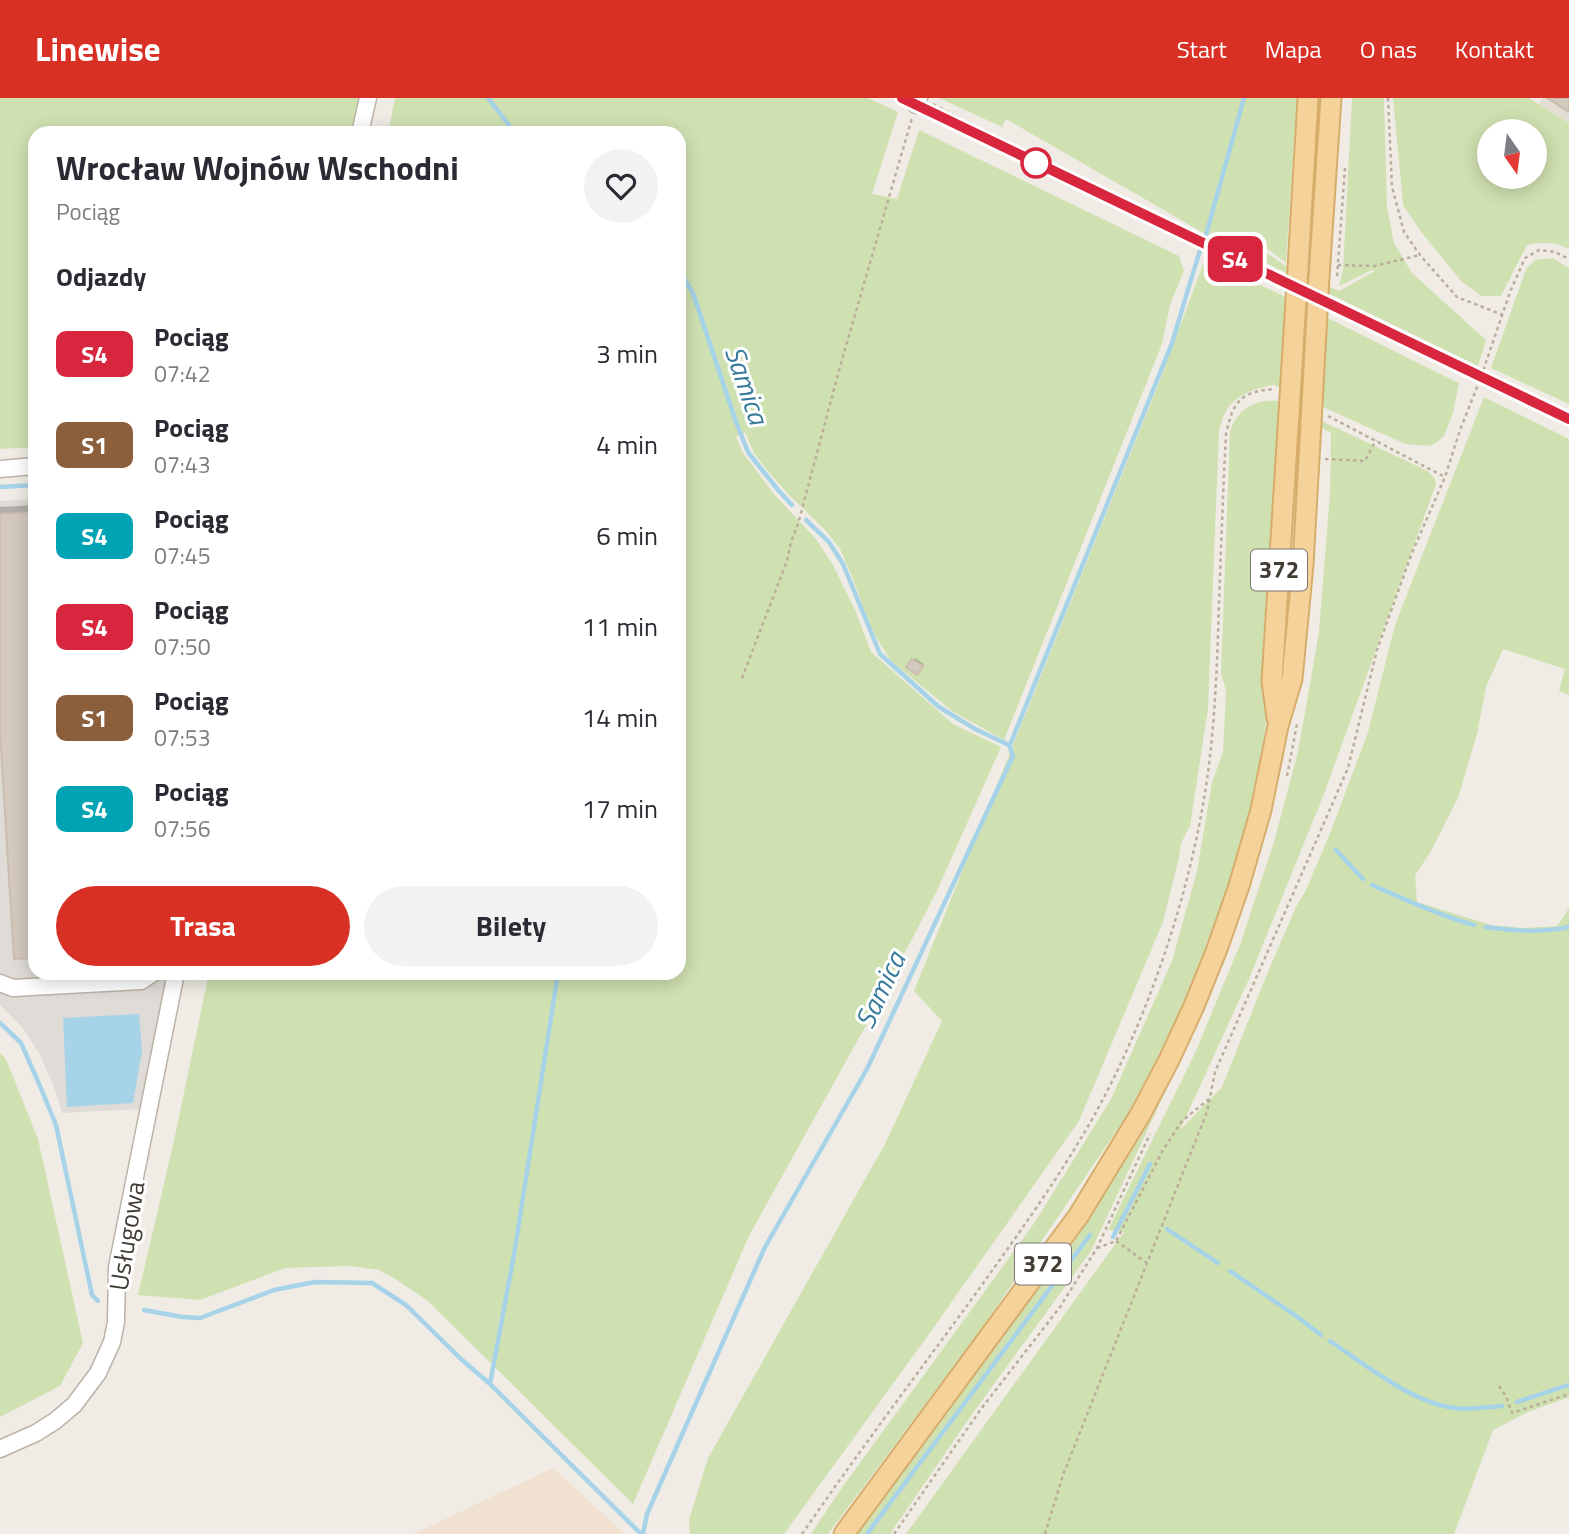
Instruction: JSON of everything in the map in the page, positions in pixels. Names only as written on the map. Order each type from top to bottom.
[{"type":"main road","name":"372","points":[[1278,726],[1272,681],[1308,98]]},
{"type":"main road","name":"372","points":[[844,1534],[1079,1215],[1170,1060],[1217,949],[1261,810],[1278,726],[1292,679],[1317,419],[1319,277],[1331,98]]},
{"type":"street","points":[[362,126],[368,98]]},
{"type":"street","points":[[0,469],[28,467]]},
{"type":"street","points":[[0,983],[13,988],[142,980]]},
{"type":"street","name":"Usługowa","points":[[0,1449],[36,1433],[74,1405],[86,1391],[112,1342],[116,1322],[117,1268],[175,980]]},
{"type":"path","points":[[1388,98],[1392,187],[1405,232],[1420,255],[1457,297],[1503,315]]},
{"type":"path","points":[[742,678],[787,561],[790,542],[841,363],[920,101],[1151,211]]},
{"type":"path","points":[[1045,1534],[1063,1475],[1207,1112],[1215,1072],[1348,768],[1377,650],[1412,553],[1445,477],[1510,292],[1525,258],[1539,250],[1555,252],[1569,259]]},
{"type":"path","points":[[1338,265],[1374,266],[1420,255]]},
{"type":"path","points":[[802,1534],[1060,1173],[1096,1113],[1144,1008],[1165,951],[1187,876],[1204,795],[1217,667],[1226,434],[1229,417],[1238,401],[1249,394],[1275,389]]},
{"type":"path","points":[[1317,419],[1376,440],[1445,477]]},
{"type":"path","points":[[1325,459],[1365,461],[1376,440]]},
{"type":"path","points":[[894,1534],[981,1409],[1060,1307],[1097,1248],[1116,1241],[1169,1140],[1182,1121],[1210,1099]]},
{"type":"path","points":[[1116,1241],[1147,1263]]},
{"type":"path","points":[[1499,1386],[1512,1413],[1569,1394]]},
{"type":"shaded area","points":[[1542,98],[1569,98],[1569,123],[1539,105]]},
{"type":"shaded area","points":[[28,499],[28,980],[168,980],[141,1109],[62,1113],[39,1053],[22,1027],[0,1005],[0,501]]},
{"type":"shaded area","points":[[553,1468],[625,1534],[413,1534]]},
{"type":"green space","points":[[0,98],[359,98],[353,126],[28,126],[28,447],[0,449]]},
{"type":"green space","points":[[395,98],[868,98],[898,112],[872,194],[897,199],[919,130],[1179,256],[1184,271],[1170,305],[1162,344],[1004,740],[952,711],[891,661],[871,629],[840,549],[766,469],[754,453],[745,432],[736,437],[743,453],[773,493],[816,539],[833,565],[856,612],[871,652],[953,724],[1001,747],[936,893],[878,1004],[749,1236],[633,1504],[428,1301],[379,1270],[351,1266],[285,1268],[200,1300],[138,1295],[208,980],[686,980],[686,126],[389,126]]},
{"type":"green space","points":[[939,98],[1297,98],[1286,263],[1257,241],[1256,246],[1286,266],[1339,291],[1375,271],[1339,286],[1343,270],[1352,98],[1384,98],[1387,208],[1394,243],[1412,273],[1486,340],[1478,366],[1200,231],[1006,119],[1002,127]]},
{"type":"green space","points":[[1393,98],[1529,98],[1569,123],[1569,249],[1548,243],[1527,245],[1501,296],[1481,296],[1461,281],[1403,205]]},
{"type":"green space","points":[[1552,258],[1569,268],[1569,404],[1491,368],[1526,269],[1535,260]]},
{"type":"green space","points":[[1205,259],[1459,383],[1453,413],[1444,436],[1429,446],[1405,444],[1274,385],[1246,393],[1229,407],[1219,430],[1208,709],[1190,826],[1181,843],[1163,922],[1079,1121],[784,1534],[690,1534],[689,1520],[708,1458],[885,1144],[942,1021],[914,991],[1158,385]]},
{"type":"green space","points":[[1484,397],[1569,439],[1569,695],[1559,691],[1565,669],[1503,649],[1486,687],[1477,734],[1458,798],[1430,853],[1415,875],[1417,902],[1491,925],[1524,928],[1557,926],[1569,908],[1569,1397],[1528,1412],[1493,1430],[1454,1534],[906,1534],[1124,1232],[1108,1230],[1196,1051],[1241,942],[1274,842],[1298,752],[1319,632],[1330,493],[1331,433],[1279,407],[1263,642],[1266,722],[1258,787],[1234,875],[1179,1017],[1126,1117],[983,1327],[828,1534],[811,1534],[1035,1222],[1111,1099],[1172,961],[1197,871],[1212,782],[1223,752],[1226,691],[1221,673],[1230,432],[1237,417],[1255,404],[1279,401],[1428,471],[1436,484],[1324,794],[1249,979],[1180,1130],[1222,1087],[1267,974],[1331,831],[1368,732],[1395,625]]},
{"type":"green space","points":[[0,1053],[6,1059],[38,1139],[83,1343],[60,1386],[0,1417]]},
{"type":"green space","points":[[1167,1082],[1169,1084],[1091,1251],[968,1420],[890,1534],[854,1534]]},
{"type":"water","points":[[139,1014],[142,1051],[133,1103],[67,1107],[63,1018]]},
{"type":"building","points":[[1547,98],[1569,98],[1569,112]]},
{"type":"building","points":[[28,512],[28,958],[14,959],[0,733],[0,514]]},
{"type":"building","points":[[912,659],[923,666],[917,675],[906,667]]},
{"type":"waterway","name":"Samica","points":[[488,98],[510,126]]},
{"type":"waterway","points":[[1206,235],[1244,98]]},
{"type":"waterway","points":[[1010,745],[1172,343],[1200,250]]},
{"type":"waterway","name":"Samica","points":[[686,282],[693,293],[748,452],[792,505]]},
{"type":"waterway","points":[[0,487],[28,485]]},
{"type":"waterway","name":"Samica","points":[[643,1534],[647,1514],[765,1247],[867,1069],[1013,756],[1009,745],[975,729],[939,707],[880,654],[843,564],[829,542],[806,520]]},
{"type":"waterway","points":[[1336,850],[1363,879]]},
{"type":"waterway","points":[[1372,885],[1435,912],[1474,925]]},
{"type":"waterway","points":[[1486,927],[1528,931],[1569,927]]},
{"type":"waterway","points":[[490,1384],[514,1255],[557,980]]},
{"type":"waterway","points":[[0,1023],[21,1043],[56,1125],[92,1295],[98,1301]]},
{"type":"waterway","points":[[1113,1237],[1150,1164]]},
{"type":"waterway","points":[[1167,1229],[1218,1263]]},
{"type":"waterway","points":[[867,1534],[1090,1235]]},
{"type":"waterway","points":[[1230,1271],[1321,1335]]},
{"type":"waterway","points":[[144,1310],[200,1318],[274,1290],[315,1282],[372,1283],[406,1305],[641,1534]]},
{"type":"waterway","points":[[1330,1341],[1389,1381],[1422,1398],[1454,1408],[1502,1406]]},
{"type":"waterway","points":[[1517,1402],[1569,1385]]},
{"type":"railway","points":[[902,98],[1569,419]]},
{"type":"train","name":"S4","points":[[902,98],[1569,419]]}]
